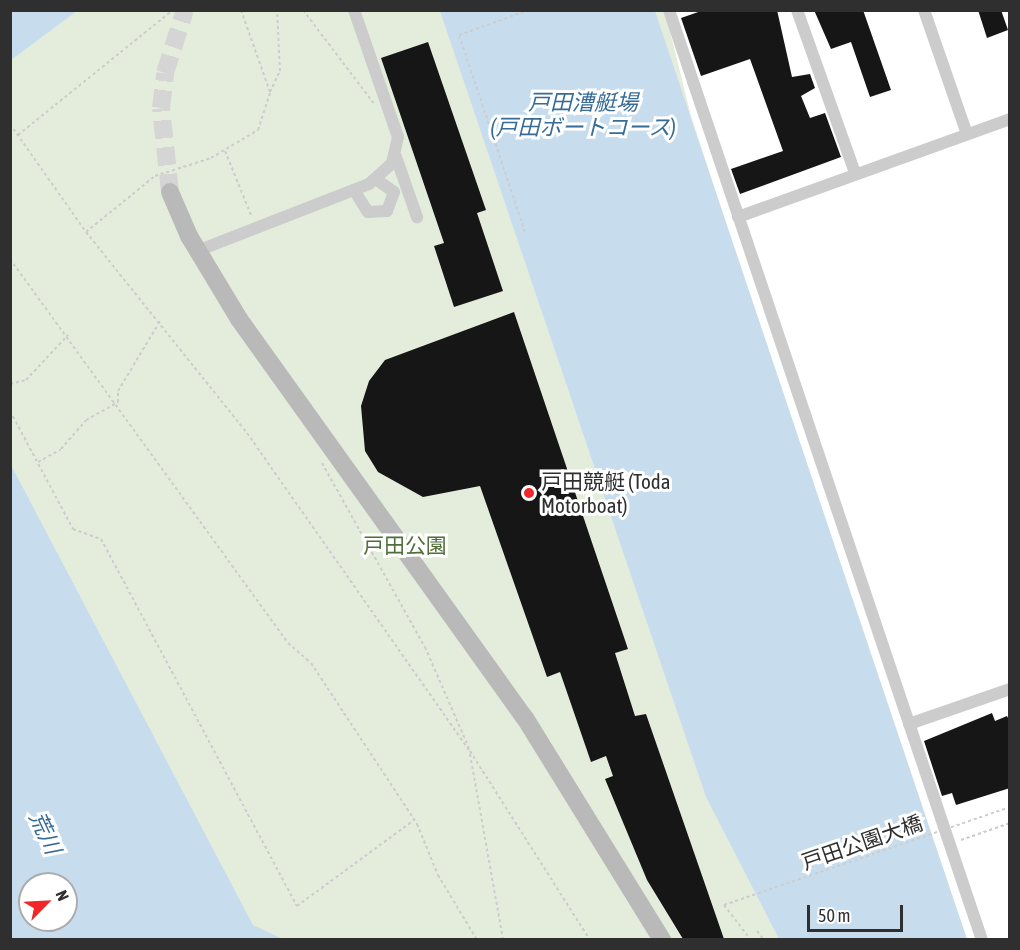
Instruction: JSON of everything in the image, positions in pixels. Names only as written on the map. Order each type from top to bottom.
[{"type":"street","points":[[354,10],[398,137],[396,157],[417,217]]},
{"type":"street","points":[[669,10],[982,939]]},
{"type":"street","points":[[797,10],[855,173]]},
{"type":"street","points":[[924,10],[967,134]]},
{"type":"street","points":[[738,217],[1010,119]]},
{"type":"street","points":[[197,251],[377,180],[396,157]]},
{"type":"street","points":[[354,190],[368,212],[387,211],[394,192],[377,180]]},
{"type":"street","points":[[170,192],[197,251],[239,319],[525,718],[662,939]]},
{"type":"street","points":[[909,724],[1010,689]]},
{"type":"path","points":[[18,135],[173,10]]},
{"type":"path","points":[[241,10],[270,92]]},
{"type":"path","points":[[86,232],[155,176],[225,151],[258,130],[270,92],[280,71],[277,10]]},
{"type":"path","points":[[303,10],[369,104],[387,104]]},
{"type":"path","points":[[525,232],[459,35],[530,10]]},
{"type":"path","points":[[10,124],[86,232],[160,321],[247,433],[470,751],[590,939]]},
{"type":"path","points":[[225,151],[251,215]]},
{"type":"path","points":[[10,259],[118,402],[288,643],[311,663],[414,820],[438,875],[477,939]]},
{"type":"path","points":[[118,402],[118,391],[160,321]]},
{"type":"path","points":[[10,384],[26,381],[68,335]]},
{"type":"path","points":[[38,462],[61,449],[86,420],[118,402]]},
{"type":"path","points":[[10,411],[73,529],[101,539],[297,906],[414,820]]},
{"type":"path","points":[[318,456],[424,647],[470,751],[503,939]]},
{"type":"path","name":"戸田公園大橋","points":[[750,939],[724,905],[1010,807]]},
{"type":"path","points":[[950,844],[1010,822]]},
{"type":"path","points":[[757,931],[764,939]]},
{"type":"green space","name":"戸田公園","points":[[57,10],[665,11],[691,116],[960,939],[107,939],[78,879],[78,872],[75,872],[11,739],[11,37]]},
{"type":"water","points":[[11,10],[77,10],[77,11],[11,60]]},
{"type":"water","name":"戸田漕艇場 (戸田ボートコース)","points":[[440,11],[655,11],[967,939],[779,939],[706,797]]},
{"type":"water","name":"荒川","points":[[11,465],[253,925],[283,939],[11,939]]},
{"type":"building","points":[[704,10],[777,10],[792,77],[810,74],[815,88],[801,96],[810,118],[825,113],[841,157],[740,194],[731,169],[783,151],[750,59],[701,76],[681,18]]},
{"type":"building","points":[[814,10],[863,10],[891,90],[870,97],[851,42],[831,49]]},
{"type":"building","points":[[978,10],[1001,10],[1008,30],[987,38]]},
{"type":"building","points":[[428,42],[486,210],[477,213],[503,291],[454,307],[434,246],[444,243],[381,58]]},
{"type":"building","name":"戸田競艇 (Toda Motorboat)","points":[[514,312],[628,649],[615,653],[635,716],[646,714],[724,939],[683,939],[647,880],[605,779],[613,776],[606,756],[591,762],[560,672],[547,677],[480,486],[423,497],[378,472],[365,451],[361,406],[369,381],[385,360]]},
{"type":"building","points":[[992,713],[995,721],[1007,716],[1010,722],[1010,788],[956,805],[952,793],[942,796],[924,741]]},
{"type":"tunnel","points":[[170,192],[161,108],[165,73],[185,10]]},
{"type":"place","name":"戸田競艇 (Toda Motorboat)","points":[[529,493]]}]
